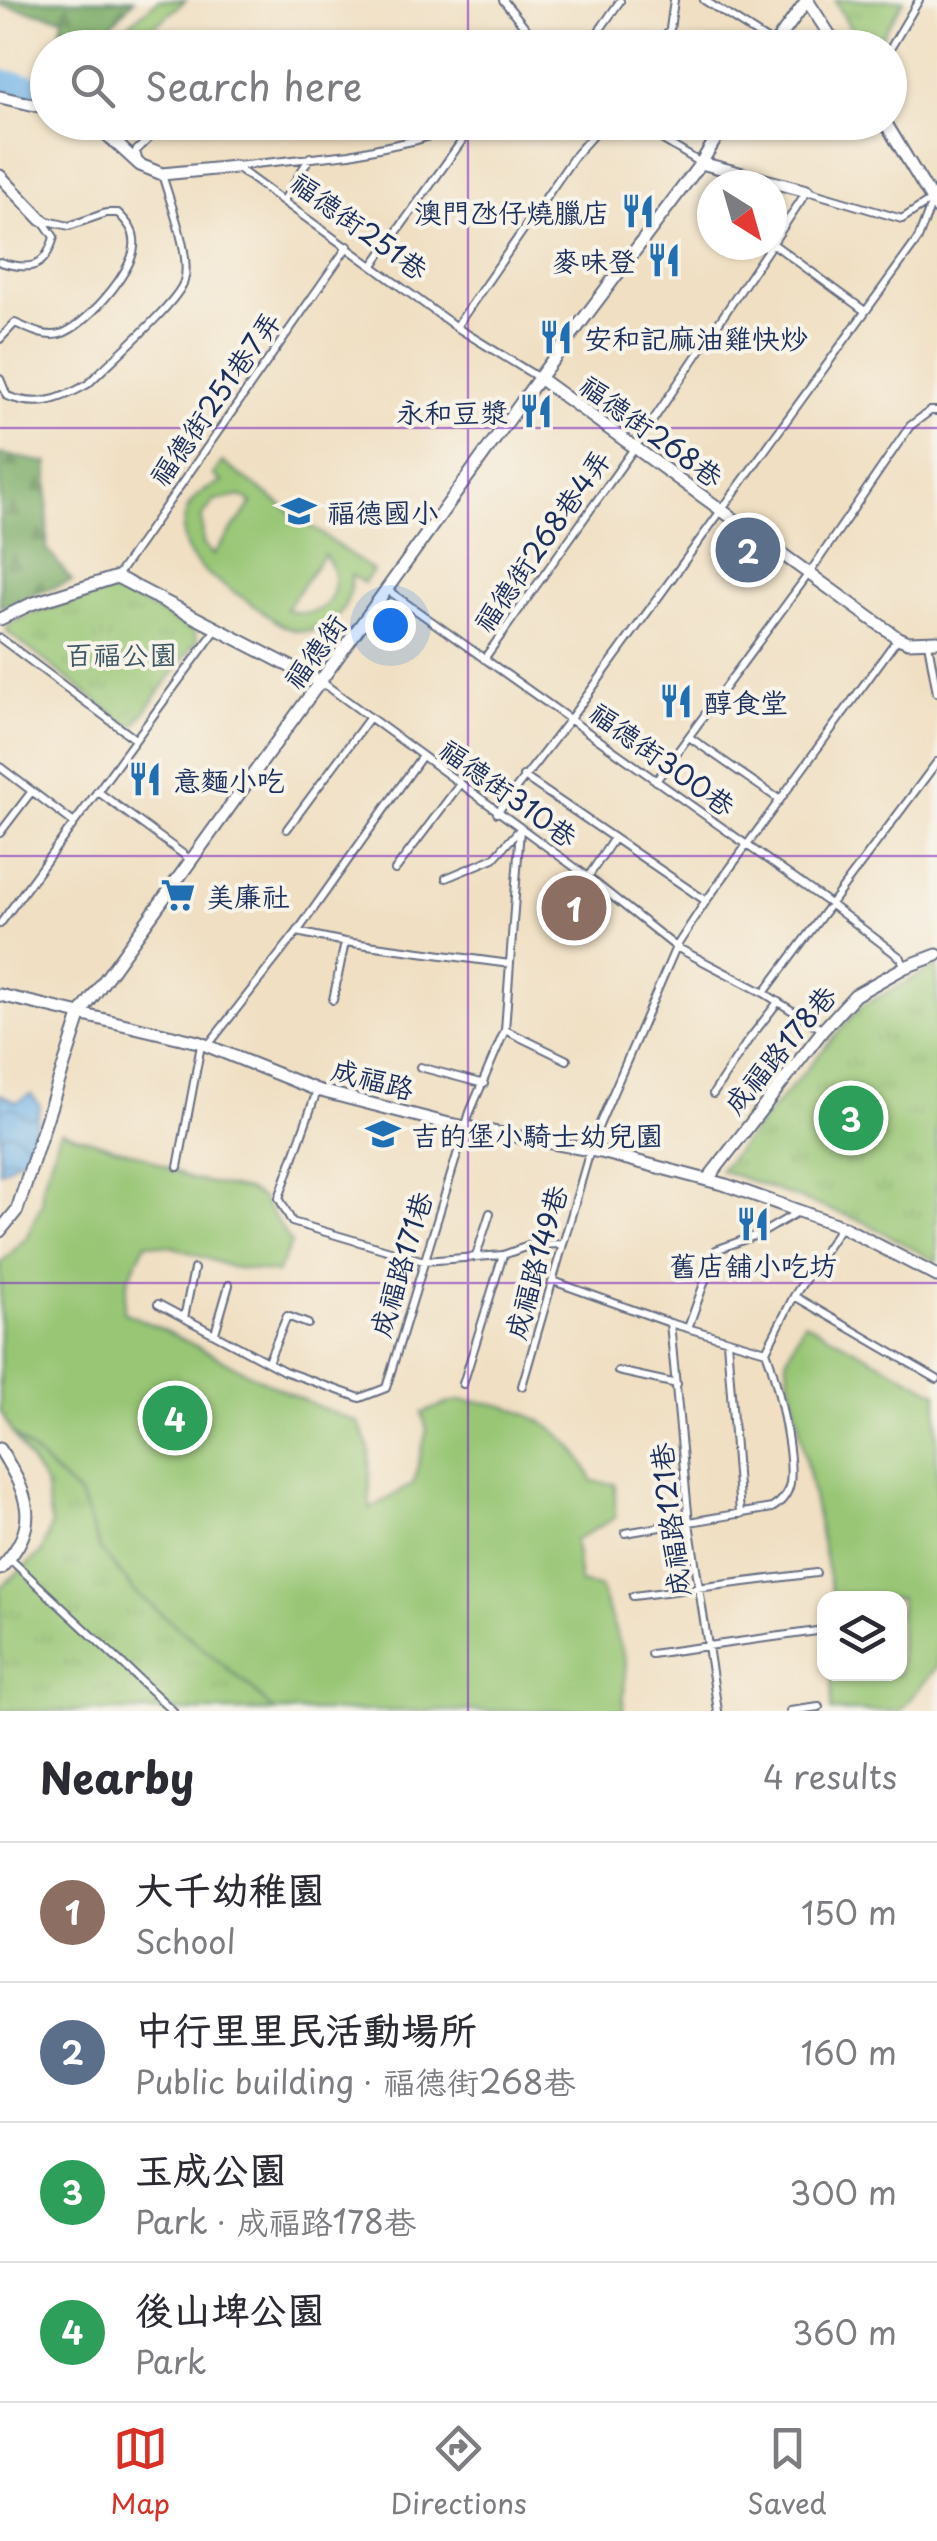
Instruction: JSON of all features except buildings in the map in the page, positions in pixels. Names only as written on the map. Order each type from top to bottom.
[{"type":"street","points":[[785,30],[807,0],[826,30]]},
{"type":"street","points":[[0,97],[30,104]]},
{"type":"street","points":[[113,140],[140,165],[162,174],[235,167]]},
{"type":"street","name":"福德街","points":[[0,1231],[18,1210],[82,1014],[715,140]]},
{"type":"street","points":[[897,140],[935,199]]},
{"type":"street","points":[[700,163],[806,191]]},
{"type":"street","points":[[0,176],[42,220]]},
{"type":"street","name":"福德街268巷","points":[[539,378],[898,638],[933,642]]},
{"type":"street","points":[[0,619],[31,604],[116,577],[322,683]]},
{"type":"street","name":"成福路178巷","points":[[707,1180],[823,1030],[855,995],[937,954]]},
{"type":"street","name":"成福路","points":[[0,995],[205,1045],[317,1090],[707,1180],[840,1226],[937,1276]]},
{"type":"street","points":[[0,1450],[20,1482],[28,1510],[26,1534],[0,1569]]},
{"type":"lane","points":[[504,0],[528,30]]},
{"type":"lane","points":[[669,30],[674,0]]},
{"type":"lane","points":[[704,0],[749,30]]},
{"type":"lane","points":[[901,30],[918,0]]},
{"type":"lane","points":[[600,30],[620,1]]},
{"type":"lane","points":[[140,165],[136,151],[147,140]]},
{"type":"lane","points":[[235,167],[350,154],[417,140]]},
{"type":"lane","points":[[373,265],[461,140]]},
{"type":"lane","points":[[456,326],[589,140]]},
{"type":"lane","points":[[663,140],[700,163]]},
{"type":"lane","points":[[284,200],[311,156]]},
{"type":"lane","name":"福德街251巷","points":[[235,167],[456,326],[539,378]]},
{"type":"lane","points":[[0,379],[8,396],[29,404],[71,393],[88,384],[174,298],[184,281],[184,256],[162,174]]},
{"type":"lane","points":[[806,191],[902,219],[935,199]]},
{"type":"lane","name":"福德街268巷4弄","points":[[787,221],[806,191]]},
{"type":"lane","points":[[497,813],[570,719],[918,240],[935,199]]},
{"type":"lane","points":[[0,340],[14,323],[44,334],[59,334],[77,326],[114,288],[132,257],[135,245],[130,225],[118,213],[106,213],[69,226],[42,220]]},
{"type":"lane","points":[[0,262],[19,268],[34,268],[43,263],[54,236],[42,220]]},
{"type":"lane","name":"福德街251巷7弄","points":[[116,577],[348,246]]},
{"type":"lane","points":[[787,255],[865,311]]},
{"type":"lane","name":"福德街268巷4弄","points":[[484,659],[635,447],[761,260]]},
{"type":"lane","points":[[656,781],[810,572],[910,426],[930,411],[937,411]]},
{"type":"lane","name":"福德街300巷","points":[[389,591],[830,904],[901,958],[905,967]]},
{"type":"lane","points":[[0,924],[217,628]]},
{"type":"lane","points":[[0,638],[136,739]]},
{"type":"lane","name":"成福路149巷","points":[[522,1386],[594,1136],[676,948],[706,900],[898,638]]},
{"type":"lane","points":[[933,642],[937,693]]},
{"type":"lane","name":"福德街310巷","points":[[322,683],[588,877],[676,948],[823,1030]]},
{"type":"lane","points":[[287,830],[370,717]]},
{"type":"lane","points":[[689,737],[780,800]]},
{"type":"lane","points":[[178,1167],[205,1045],[297,932],[422,756]]},
{"type":"lane","points":[[764,994],[937,762]]},
{"type":"lane","points":[[0,767],[74,823]]},
{"type":"lane","points":[[523,776],[706,900]]},
{"type":"lane","points":[[396,870],[460,784]]},
{"type":"lane","points":[[0,833],[32,791]]},
{"type":"lane","points":[[97,792],[192,861]]},
{"type":"lane","points":[[446,878],[494,858],[520,829]]},
{"type":"lane","name":"成福路171巷","points":[[268,1362],[360,1398],[386,1388],[465,1126],[505,1030],[520,829]]},
{"type":"lane","points":[[588,877],[614,838]]},
{"type":"lane","points":[[297,932],[510,964]]},
{"type":"lane","points":[[333,1000],[344,942]]},
{"type":"lane","points":[[713,1094],[746,1042],[778,1002]]},
{"type":"lane","points":[[505,1030],[567,1060]]},
{"type":"lane","points":[[420,1067],[484,1084]]},
{"type":"lane","points":[[317,1090],[280,1198],[292,1222],[424,1261],[504,1255],[531,1245],[562,1244]]},
{"type":"lane","points":[[688,1328],[716,1250],[762,1233],[799,1212]]},
{"type":"lane","points":[[476,1256],[490,1213]]},
{"type":"lane","points":[[624,1533],[772,1508],[781,1503],[789,1488],[791,1464],[766,1351],[794,1296],[840,1226]]},
{"type":"lane","points":[[462,1384],[504,1255]]},
{"type":"lane","points":[[184,1318],[194,1269]]},
{"type":"lane","points":[[553,1280],[670,1323],[766,1351]]},
{"type":"lane","points":[[215,1333],[229,1285]]},
{"type":"lane","points":[[794,1296],[937,1379]]},
{"type":"lane","points":[[158,1304],[268,1362],[287,1316],[308,1324]]},
{"type":"lane","name":"成福路121巷","points":[[670,1323],[690,1523],[718,1711]]},
{"type":"lane","points":[[727,1340],[740,1514]]},
{"type":"lane","points":[[618,1371],[677,1384]]},
{"type":"lane","points":[[10,1558],[174,1711]]},
{"type":"lane","points":[[633,1596],[816,1572]]},
{"type":"lane","points":[[651,1654],[817,1631]]},
{"type":"lane","points":[[790,1711],[819,1708]]},
{"type":"green space","points":[[0,0],[134,0],[107,30],[61,30],[63,18],[0,5]]},
{"type":"green space","points":[[158,0],[186,0],[150,30],[132,30],[128,25]]},
{"type":"green space","points":[[835,0],[904,0],[885,30],[851,30]]},
{"type":"green space","points":[[0,454],[48,463],[47,549],[72,581],[0,607]]},
{"type":"green space","points":[[222,462],[373,571],[364,583],[351,575],[345,605],[332,621],[313,630],[288,628],[212,577],[192,558],[183,532],[185,517],[194,499],[222,482],[213,475]],"holes":[[[241,496],[252,503],[213,555],[203,544],[202,517],[215,501]],[[324,554],[334,578],[329,600],[312,612],[286,609]]]},
{"type":"green space","name":"百福公園","points":[[116,590],[194,631],[197,640],[136,724],[128,725],[7,632],[8,625],[34,613]]},
{"type":"green space","points":[[937,966],[937,1262],[864,1222],[720,1170],[860,1007]]},
{"type":"green space","points":[[60,1131],[143,1156],[191,1179],[247,1190],[262,1198],[291,1243],[277,1273],[231,1267],[174,1247],[146,1243],[128,1279],[123,1312],[298,1398],[358,1422],[369,1447],[370,1509],[413,1484],[427,1430],[422,1413],[455,1401],[501,1405],[539,1420],[571,1446],[592,1481],[615,1484],[615,1518],[575,1540],[580,1583],[600,1587],[626,1661],[623,1711],[273,1711],[251,1688],[135,1592],[100,1549],[80,1496],[12,1433],[0,1410],[0,1264],[26,1238],[42,1203],[42,1187]]},
{"type":"green space","points":[[804,1322],[937,1393],[937,1667],[900,1711],[831,1711],[832,1681],[907,1681],[907,1591],[832,1591],[786,1360]]},
{"type":"green space","points":[[12,1433],[80,1496],[100,1549],[135,1592],[251,1688],[273,1711],[0,1711],[0,1588],[42,1552],[51,1525],[45,1484]]},
{"type":"water","points":[[0,1094],[17,1102],[31,1094],[40,1106],[29,1153],[0,1172]]},
{"type":"waterway","points":[[0,83],[30,88]]},
{"type":"place","name":"澳門氹仔燒臘店","points":[[638,211]]},
{"type":"place","name":"麥味登","points":[[664,260]]},
{"type":"place","name":"安和記麻油雞快炒","points":[[556,337]]},
{"type":"place","name":"永和豆漿","points":[[536,411]]},
{"type":"place","name":"福德國小","points":[[299,511]]},
{"type":"place","name":"中行里里民活動場所","points":[[748,550]]},
{"type":"place","name":"醇食堂","points":[[676,701]]},
{"type":"place","name":"意麵小吃","points":[[145,779]]},
{"type":"place","name":"美廉社","points":[[178,895]]},
{"type":"place","name":"大千幼稚園","points":[[574,908]]},
{"type":"place","name":"玉成公園","points":[[851,1118]]},
{"type":"place","name":"吉的堡小騎士幼兒園","points":[[383,1134]]},
{"type":"place","name":"舊店舖小吃坊","points":[[753,1224]]},
{"type":"place","name":"後山埤公園","points":[[175,1418]]}]
